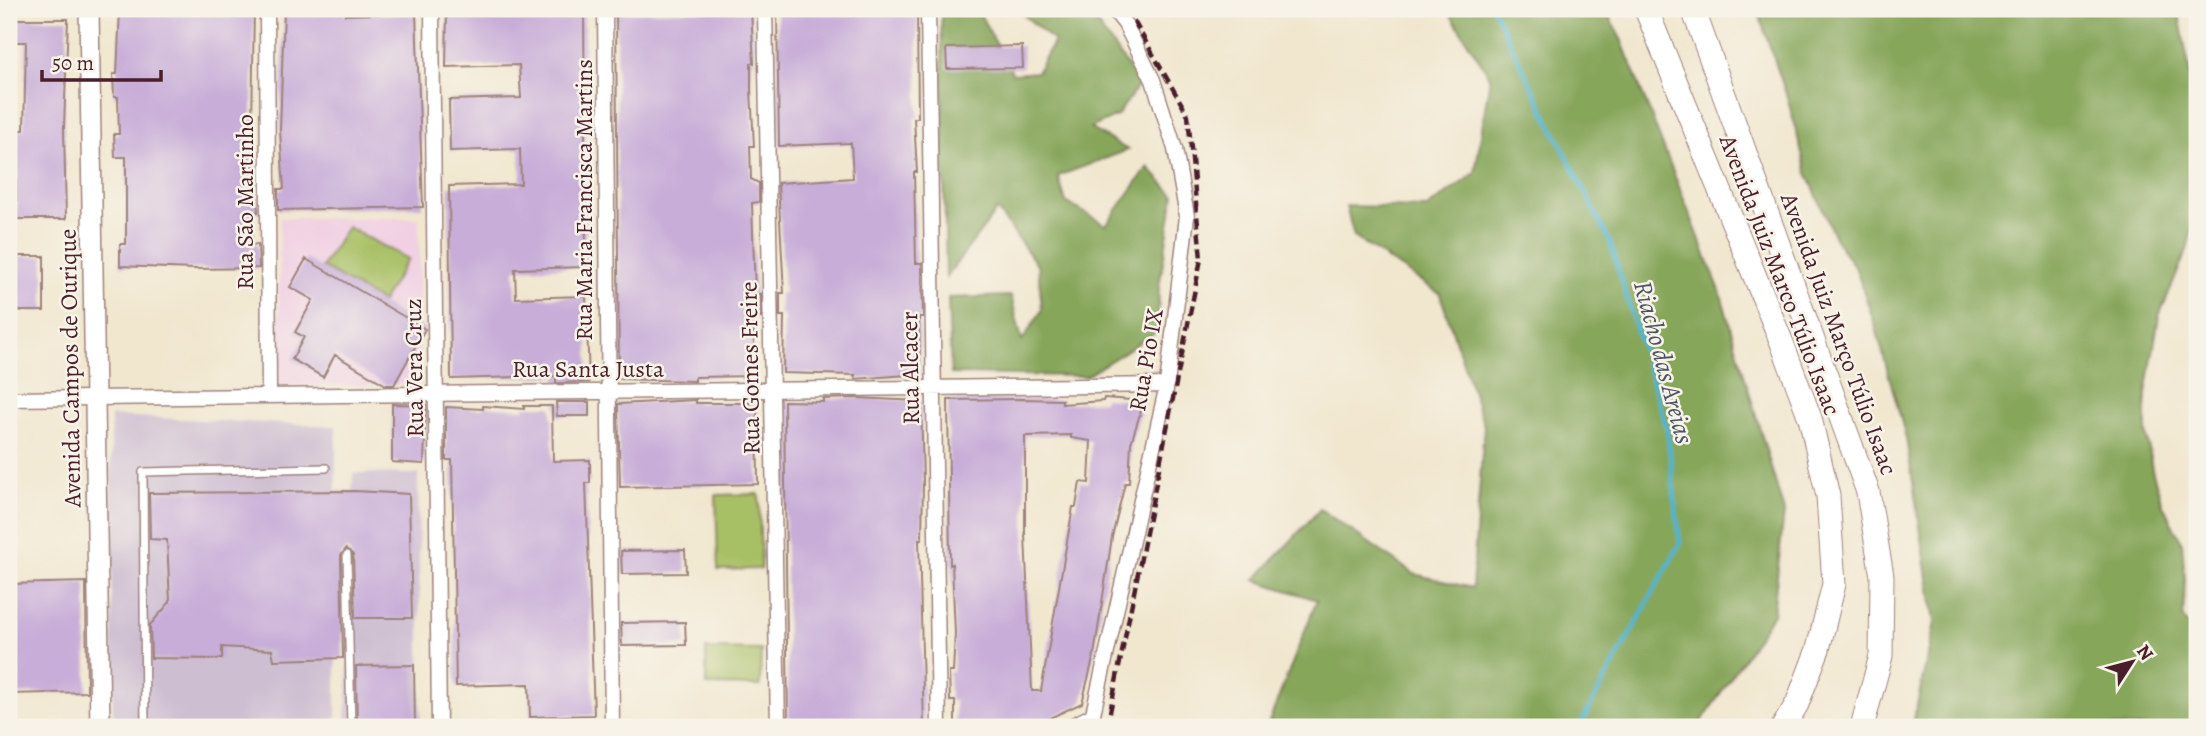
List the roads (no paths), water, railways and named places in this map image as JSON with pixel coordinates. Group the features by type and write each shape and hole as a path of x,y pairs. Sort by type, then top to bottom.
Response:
{"main road":[{"name":"Avenida Campos de Ourique","path":"89,9 100,727"},
{"name":"Avenida Juiz Marco Túlio Isaac","path":"1646,9 1782,343 1810,418 1828,496 1834,584 1818,649 1797,704 1783,727"},
{"name":"Avenida Juiz Março Túlio Isaac","path":"1693,9 1868,492 1882,576 1881,656 1862,727"}],"street":[{"name":"Rua São Martinho","path":"267,9 269,395"},
{"name":"Rua Vera Cruz","path":"432,9 439,727"},
{"name":"Rua Maria Francisca Martins","path":"605,9 612,727"},
{"name":"Rua Gomes Freire","path":"765,9 774,389 778,727"},
{"name":"Rua Alcacer","path":"928,9 939,727"},
{"name":"Rua Pio IX","path":"1091,722 1167,385 1187,216 1175,149 1153,80 1125,24 1114,9"},
{"name":"Rua Santa Justa","path":"9,399 1167,385"},
{"path":"1069,727 1091,722"}],"lane":[{"path":"145,727 143,472 326,468"},
{"path":"347,555 351,727"}],"waterway":[{"name":"Riacho das Areias","path":"1493,9 1610,242 1667,429 1680,544 1579,727"}],"railway":[{"path":"1107,727 1201,259 1188,115 1127,9"}]}
